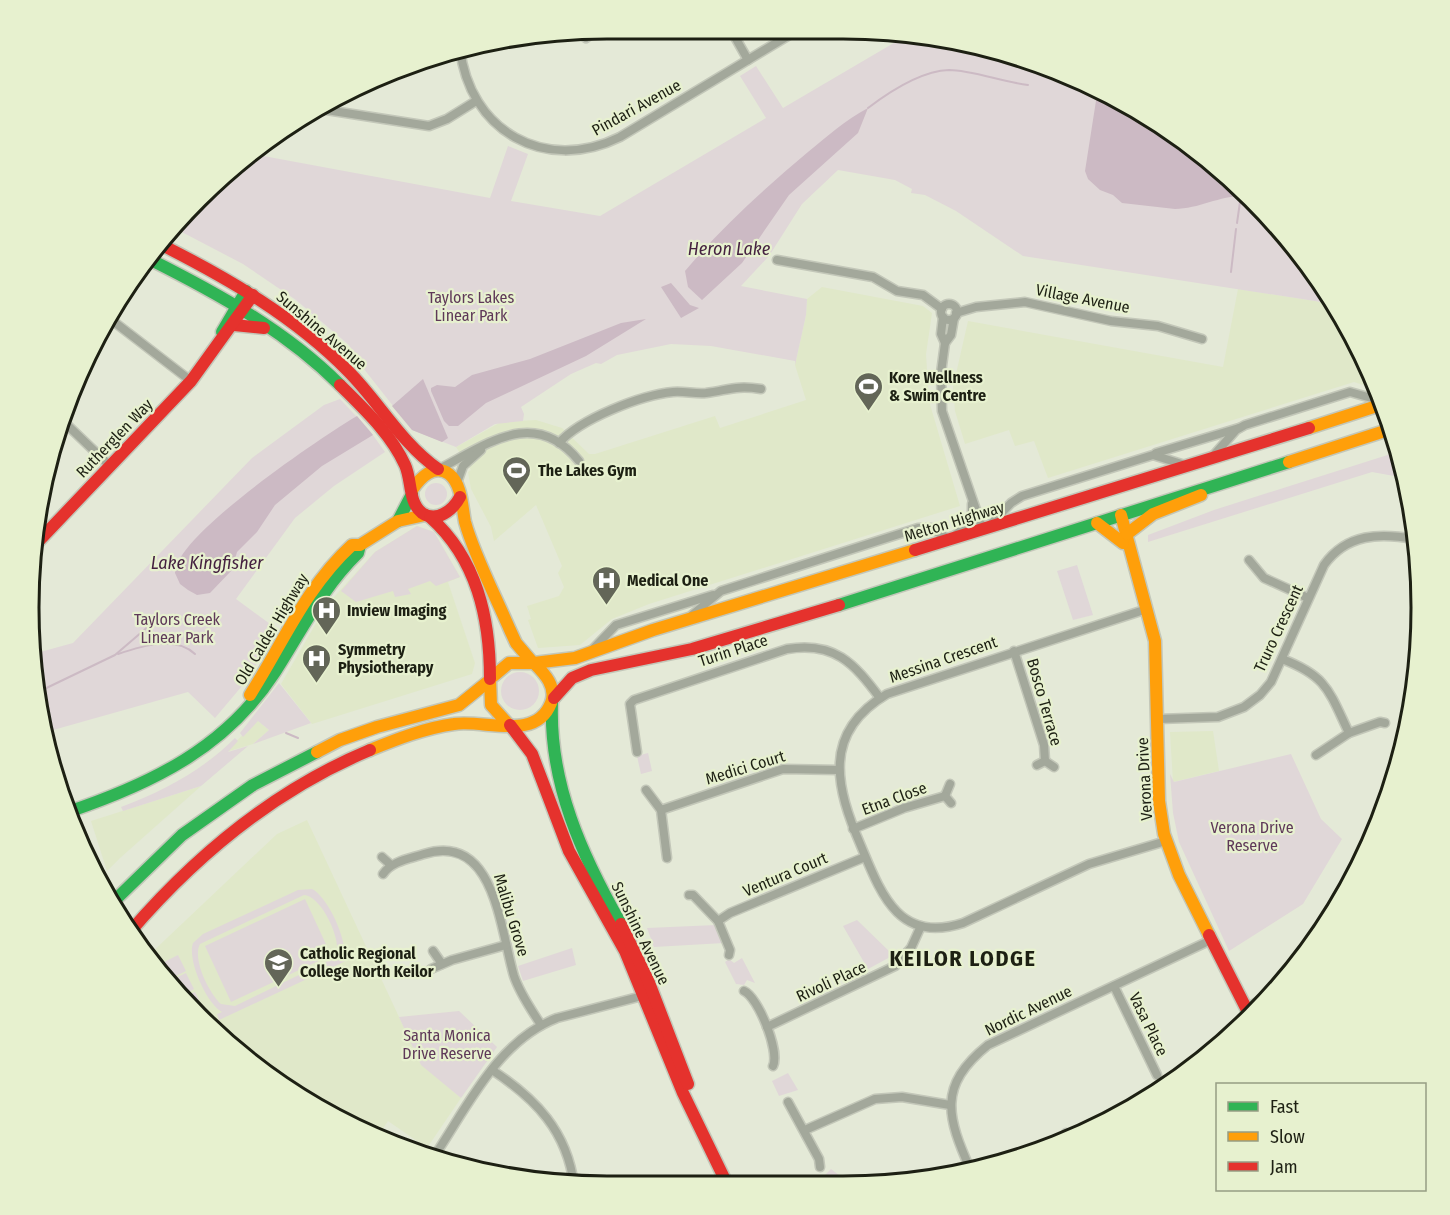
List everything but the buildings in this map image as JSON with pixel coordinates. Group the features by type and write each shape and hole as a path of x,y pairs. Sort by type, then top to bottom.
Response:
{"main road":[{"name":"Sunshine Avenue","path":"167,248 249,293 325,350 380,406 423,457 439,469"},
{"name":"Sunshine Avenue","path":"155,263 239,308 271,330 331,378 365,410 385,434 407,468 412,492"},
{"name":"Rutherglen Way","path":"214,349 249,293"},
{"name":"Rutherglen Way","path":"44,536 191,381 234,325 239,308"},
{"path":"234,325 248,325 271,330"},
{"name":"Melton Highway","path":"553,699 572,678 591,670 721,642 1097,523 1115,506 1188,466 1374,405"},
{"name":"Melton Highway","path":"534,663 561,662 687,620 986,529 1115,506 1214,485 1383,431"},
{"path":"136,925 169,888 210,849 256,814 314,778 380,747 434,728 472,722 532,724 553,699 550,680 516,643 510,630 466,525 457,483 448,473 439,469 424,474 398,521"},
{"path":"1097,523 1125,538 1153,514 1190,501 1214,485"},
{"path":"412,492 414,504 445,531 458,550 481,599 489,631 491,705 509,725"},
{"path":"428,516 451,510 460,497"},
{"name":"Verona Drive","path":"1115,506 1147,609 1156,654 1159,801 1166,841 1210,940 1245,1008"},
{"name":"Old Calder Highway","path":"76,809 159,779 217,739 253,692 346,550 352,545 360,545 398,521 428,516"},
{"path":"118,897 182,836 253,785 340,740 377,727 459,705 509,663 534,663"},
{"name":"Sunshine Avenue","path":"553,699 550,727 553,754 582,845 598,883 633,947 683,1093 723,1176"},
{"name":"Sunshine Avenue","path":"509,725 532,754 569,850 648,994"}],"street":[{"path":"736,39 748,60"},
{"name":"Pindari Avenue","path":"462,58 466,79 476,101 496,124 518,140 545,149 577,151 620,137 784,39"},
{"path":"331,111 429,126 442,122 476,101"},
{"path":"777,260 873,277 897,291 926,297 950,320 955,316"},
{"name":"Village Avenue","path":"955,316 976,307 1025,302 1111,321 1158,326 1202,339"},
{"path":"945,343 941,334 942,313 945,306 952,305 955,316 951,335 945,343 940,385 942,411 972,504 986,529 1011,503 1022,496 1350,392 1371,399"},
{"path":"115,323 191,381"},
{"path":"562,445 577,429 609,411 666,394 703,393 739,386 761,389"},
{"path":"69,426 110,466"},
{"path":"1210,459 1239,428"},
{"path":"439,469 495,439 515,433 531,433 562,445 579,460"},
{"path":"457,483 463,466 495,439"},
{"path":"1153,454 1188,466"},
{"path":"590,653 616,625 706,595 714,595 921,528 931,528 950,540 972,520 972,504"},
{"name":"Truro Crescent","path":"1158,719 1203,719 1239,710 1264,690 1282,659 1324,565 1344,545 1375,534 1407,538"},
{"path":"1249,560 1264,578 1308,598"},
{"path":"687,620 714,595"},
{"name":"Messina Crescent","path":"1147,609 906,686 880,698 862,713 849,732 841,755 839,770 841,796 865,857 888,905 904,919 921,926 942,928 963,924 1089,864 1166,841"},
{"name":"Turin Place","path":"637,752 630,704 634,700 787,649 810,646 840,656 854,666 880,698"},
{"name":"Bosco Terrace","path":"1014,651 1044,745 1041,763 1054,767"},
{"path":"1282,659 1307,668 1321,680 1349,732"},
{"path":"1316,755 1349,732 1385,723"},
{"name":"Medici Court","path":"662,810 783,769 839,770"},
{"name":"Etna Close","path":"853,829 904,808 948,800 950,784"},
{"path":"646,789 662,810 667,858"},
{"name":"Malibu Grove","path":"391,865 442,850 459,853 471,860 487,879 520,991 541,1025"},
{"path":"382,857 391,865 383,874"},
{"name":"Ventura Court","path":"718,921 730,913 865,857"},
{"path":"688,894 693,895 718,921 730,950 729,955"},
{"name":"Rivoli Place","path":"767,1027 895,966 911,948 921,926"},
{"name":"Nordic Avenue","path":"965,1162 953,1131 950,1105 958,1076 971,1059 988,1046 1210,940"},
{"path":"431,969 506,945"},
{"path":"433,951 442,964"},
{"name":"Vasa Place","path":"1114,986 1157,1076"},
{"path":"744,992 752,997 767,1027 775,1056 773,1066"},
{"path":"438,1150 509,1048 541,1025 648,994"},
{"path":"492,1070 530,1098 548,1116 566,1151 572,1175"},
{"path":"805,1130 875,1099 902,1097 950,1105"},
{"path":"788,1102 805,1130 819,1159 820,1167"}],"shaded area":[{"path":"822,287 923,306 932,313 926,354 929,401 960,506 649,604 612,619 580,645 538,648 528,620 531,619 527,606 559,596 564,587 558,573 562,566 536,505 494,541 491,527 471,489 468,472 471,470 456,447 501,422 536,420 562,428 589,454 595,454 715,416 720,428 806,400 795,365 806,315 807,299"},
{"path":"1238,289 1321,302 1335,323 1366,386 1354,382 1048,478 1034,441 1015,446 1009,430 965,444 955,411 953,387 968,321 1223,367"},
{"path":"417,526 434,532 460,577 448,582 475,663 472,674 312,724 281,684 326,606 375,552"},
{"path":"257,720 269,730 253,744 226,752"},
{"path":"1213,731 1219,771 1173,782 1170,732"},
{"path":"201,786 120,858 107,871 91,821"},
{"name":"Catholic Regional College North Keilor","path":"307,820 421,1064 461,1098 428,1147 388,1121 382,1129 323,1100 261,1059 206,1009 154,951 277,834"}],"green space":[{"name":"Taylors Lakes Linear Park","path":"896,42 953,50 1025,69 1060,82 1127,115 1189,156 1217,180 1270,233 1294,261 1321,302 1023,256 956,211 925,195 911,193 912,189 895,180 838,170 802,204 769,256 741,286 807,299 806,315 795,365 795,361 711,346 671,344 617,355 601,364 596,363 571,374 521,407 524,414 523,421 495,424 456,447 412,430 360,364 349,345 296,300 243,264 181,232 233,180 262,156 490,198 508,146 528,154 511,201 600,216 766,118 740,76 756,66 783,108"},
{"name":"Taylors Creek Linear Park","path":"340,399 370,431 385,452 334,486 295,518 236,599 277,629 247,680 215,718 188,692 53,730 41,652 73,643 252,458 324,405"},
{"path":"1390,454 1392,460 1396,476 1372,472 1148,542 1148,535 1214,510"},
{"path":"436,483 444,486 447,494 444,502 436,505 428,502 425,494 428,486"},
{"path":"417,526 434,532 460,577 436,586 430,581 408,589 411,594 395,597 393,591 356,602 341,591 375,552"},
{"path":"1077,565 1093,615 1073,620 1057,571"},
{"path":"520,672 533,678 539,691 533,704 520,710 507,704 501,691 507,678"},
{"path":"279,683 311,723 253,744 269,730 258,721 243,737 240,733"},
{"path":"235,738 238,741 228,752 248,746 201,786 123,811 121,807 168,787 196,770"},
{"path":"648,753 652,771 641,774 637,756"},
{"name":"Verona Drive Reserve","path":"1291,754 1321,819 1342,839 1303,904 1229,951 1179,842 1173,813 1170,774 1174,782"},
{"path":"312,889 324,900 339,929 344,955 349,953 352,958 219,1020 217,1014 222,1012 210,1000 195,969 193,943 203,934 298,890","holes":["304,895 311,897 324,911 334,931 336,957 235,1006 221,1004 203,976 198,958 200,944"]},
{"path":"305,899 331,955 231,1002 205,946"},
{"path":"857,920 893,955 868,969 843,926"},
{"path":"716,925 724,943 654,947 647,928"},
{"path":"572,948 576,965 523,981 518,966"},
{"path":"178,955 186,971 175,976 163,962"},
{"path":"742,958 755,983 747,980 744,985 736,984 725,962 729,959 734,963"},
{"path":"186,973 194,989 189,992 176,978"},
{"path":"195,992 201,1004 191,994"},
{"name":"Santa Monica Drive Reserve","path":"459,1011 497,1047 461,1098 421,1065 399,1017"},
{"path":"788,1073 798,1090 779,1096 772,1081"},
{"path":"831,1169 840,1176 824,1176"}],"water":[{"path":"1096,99 1127,115 1189,156 1234,197 1175,209 1122,203 1113,195 1100,190 1088,179 1085,171"},
{"name":"Heron Lake","path":"868,108 858,133 789,195 742,263 702,300 688,287 685,271 729,224 808,152 844,123"},
{"path":"671,283 690,305 699,308 681,318 661,287"},
{"path":"646,319 586,356 486,403 458,426 449,426 444,421 431,391 431,388 437,385 455,387 472,375 530,359 621,323"},
{"path":"423,379 448,438 442,442 412,430 392,406"},
{"name":"Lake Kingfisher","path":"357,416 373,435 322,466 275,505 257,532 237,552 232,570 210,593 197,595 180,584 175,573 181,556 223,512 284,465"}],"waterway":[{"path":"868,108 906,83 938,71 967,72 1028,85"},
{"path":"1237,223 1240,202"},
{"path":"1231,272 1236,229"},
{"path":"45,689 115,655 150,625"},
{"path":"118,654 158,644 178,645 195,654"},
{"path":"286,733 298,738"}],"traffic: fast":[{"path":"155,262 250,314 297,347 340,385"},
{"path":"222,332 246,291"},
{"path":"839,605 1289,462"},
{"path":"398,521 412,494"},
{"path":"76,809 157,775 184,760 234,722 275,672 323,595 358,553 360,545"},
{"path":"552,703 556,762 562,790 581,845 621,924"},
{"path":"118,897 182,835 253,785 317,752"}],"traffic: slow":[{"path":"1309,428 1374,407"},
{"path":"1289,462 1383,432"},
{"path":"412,490 423,477 433,471 443,471 453,478 459,490 469,535 480,562 516,643 533,663"},
{"path":"1127,534 1153,514 1201,495"},
{"path":"250,695 308,597 336,561 352,545 360,545 398,521 425,515"},
{"path":"1121,515 1155,641 1159,801 1164,834 1179,875 1209,935"},
{"path":"1097,523 1123,543"},
{"path":"534,663 575,658 653,630 915,550"},
{"path":"370,750 411,734 454,724 508,726 534,722 544,715 552,697 549,681 534,663 509,663 490,679 491,705 509,725"},
{"path":"317,752 340,740 377,727 459,705 490,680"}],"traffic: jam":[{"path":"167,248 260,300 306,333 348,371 401,435 438,469"},
{"path":"44,536 191,381 253,295"},
{"path":"234,325 264,328"},
{"path":"340,385 376,422 392,443 405,465 414,503 422,513 433,517 444,514 460,497"},
{"path":"915,550 1309,428"},
{"path":"430,517 459,551 478,591 487,634 490,679"},
{"path":"554,698 572,678 591,670 692,649 839,605"},
{"path":"510,725 532,754 569,851 625,951 683,1093 723,1176"},
{"path":"136,925 181,877 239,827 301,784 370,750"},
{"path":"621,924 648,980 688,1084"},
{"path":"1209,935 1246,1007"}],"place":[{"name":"Kore Wellness & Swim Centre","path":"868,412"},
{"name":"The Lakes Gym","path":"517,496"},
{"name":"Medical One","path":"606,606"},
{"name":"Inview Imaging","path":"326,636"},
{"name":"Symmetry Physiotherapy","path":"317,684"},
{"name":"Catholic Regional College North Keilor","path":"279,988"}],"district":[{"name":"KEILOR LODGE","path":"963,958"}]}
